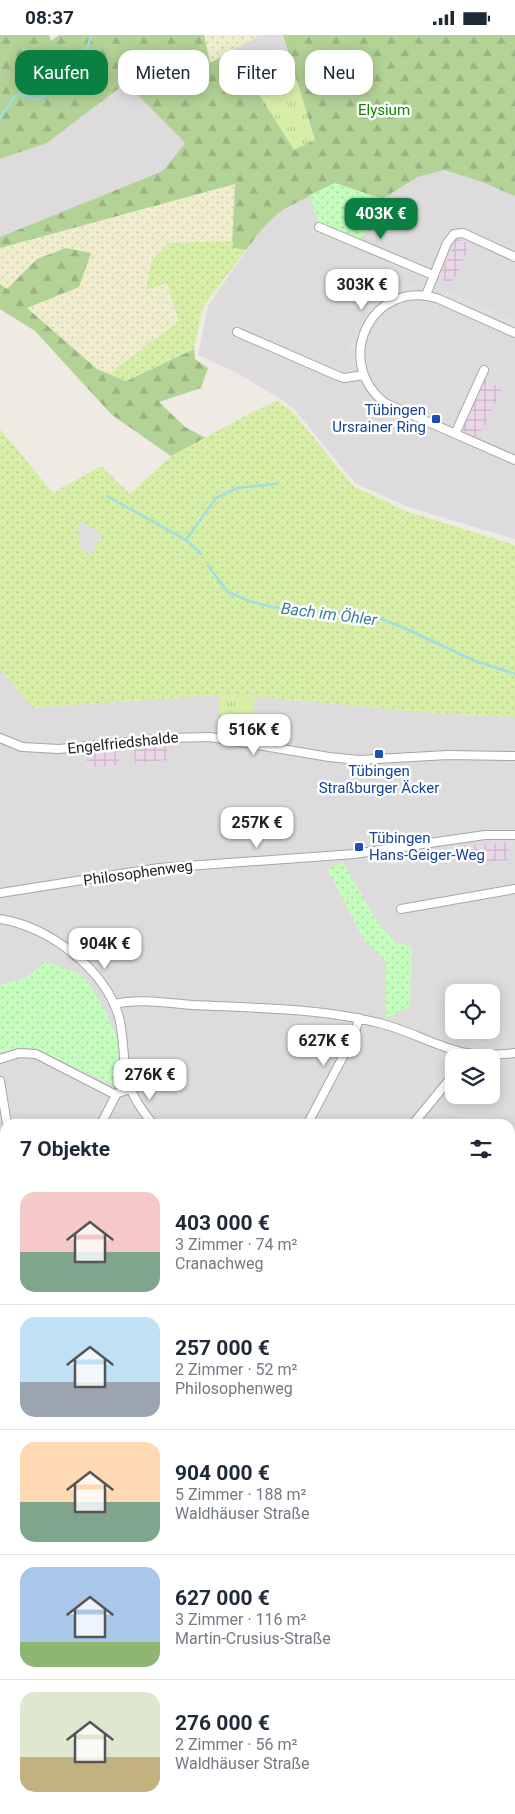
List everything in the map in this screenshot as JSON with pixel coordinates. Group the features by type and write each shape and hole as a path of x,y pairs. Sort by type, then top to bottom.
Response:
{"street":[{"path":"319,227 433,275"},
{"path":"426,295 446,243 454,234 459,232 515,257"},
{"path":"515,333 439,299 426,295 412,295 382,308 370,319 360,349 364,375 371,388 386,403 515,460"},
{"path":"237,332 338,377 344,379 364,375"},
{"path":"455,434 484,371"},
{"name":"Engelfriedshalde","path":"0,739 22,747 59,749 196,737 225,739 329,757 359,760 448,755 515,756"},
{"name":"Philosophenweg","path":"0,893 163,868 354,854 465,838 515,835"},
{"path":"402,909 515,889"},
{"path":"0,919 32,927 56,941 77,957 105,988 114,1004 120,1022 124,1065 130,1089 149,1119"},
{"path":"114,1004 138,1002 321,1012 359,1018 396,1027 450,1049"},
{"path":"310,1119 354,1036 359,1018"},
{"path":"0,1059 19,1053 36,1054 116,1095"},
{"path":"500,1054 515,1053"},
{"path":"0,1081 6,1119"},
{"path":"417,1119 445,1085"},
{"path":"104,1119 116,1095 130,1089"}],"shaded area":[{"path":"204,35 257,35 257,37 234,50 219,50 219,58 210,63 209,50 207,50"},
{"path":"257,35 283,35 287,50 234,50 257,37"},
{"path":"118,89 118,95 138,95 185,143 163,171 0,237 0,159 47,143"},
{"path":"443,170 482,182 515,196 515,539 408,507 355,483 294,409 239,374 198,355 208,306 264,225 276,214 335,183 382,199 418,177"},
{"path":"236,184 233,241 169,243 146,290 167,283 179,321 109,374 97,369 26,307 79,287 91,253 37,259 7,290 0,284 0,248"},
{"path":"456,238 470,244 452,284 439,278"},
{"path":"414,283 415,295 372,317 363,310 369,303 392,289"},
{"path":"443,288 515,320 515,333 439,299"},
{"path":"356,324 366,327 361,366 351,366 350,345"},
{"path":"483,379 502,389 482,431 480,430 476,437 460,429"},
{"path":"401,411 429,423 425,434 397,422"},
{"path":"81,521 102,534 91,556 79,546 80,535 77,528"},
{"path":"0,668 32,708 231,694 421,712 515,717 515,1119 0,1119 0,1052 20,1047 35,1048 110,1084 129,1089 47,962 21,980 0,985","holes":["343,863 378,923 396,943 412,946 386,1018 386,961 364,940"]},
{"path":"166,738 167,760 135,763 134,742"},
{"path":"119,751 120,765 87,767 86,754"},
{"path":"508,842 509,860 465,863 464,846"},
{"path":"411,853 412,863 386,867 384,856"}],"green space":[{"name":"Elysium","path":"0,35 49,35 51,41 59,35 204,35 207,50 118,50 118,89 47,143 0,159"},
{"name":"Elysium","path":"283,35 515,35 515,196 482,182 444,170 418,177 382,199 335,183 278,213 263,228 246,250 232,248 235,184 0,248 0,237 163,171 185,143 138,95 209,95 209,58 210,63 219,58 219,95 260,95 294,150 315,140 295,74 295,50 288,50"},
{"path":"295,75 315,141 294,150 260,95 295,95"},
{"path":"335,183 382,199 360,243 319,227 310,195"},
{"path":"233,241 233,248 246,250 203,307 194,349 126,381 109,374 179,321 167,283 146,290 152,260 169,243"},
{"path":"66,248 91,253 79,287 27,308 97,369 126,381 194,349 195,359 208,368 201,388 159,402 185,427 206,438 171,456 112,415 35,331 0,309 0,284 7,289 37,259"},
{"path":"277,401 292,411 353,486 406,511 515,545 515,717 421,712 231,694 32,708 0,668 0,429 53,493 101,466 130,494 171,456"},
{"path":"231,694 255,697 250,737 219,733 219,695"},
{"path":"343,862 378,923 396,943 412,946 410,1007 386,1018 386,961 364,940 327,869"},
{"path":"47,962 83,975 105,1010 124,1055 130,1089 110,1084 35,1048 20,1047 0,1052 0,985 21,980"}],"waterway":[{"path":"0,118 15,96 19,94 37,100 56,90 67,81 83,62 91,35"},
{"path":"186,540 216,498 237,488 277,484"},
{"name":"Bach im Öhler","path":"107,496 186,540 201,554"},
{"name":"Bach im Öhler","path":"208,566 228,592 249,601 272,607 374,616 475,661 515,674"}],"place":[{"name":"Tübingen Ursrainer Ring","path":"436,419"},
{"name":"Tübingen Straßburger Äcker","path":"379,754"},
{"name":"Tübingen Hans-Geiger-Weg","path":"359,847"}]}
